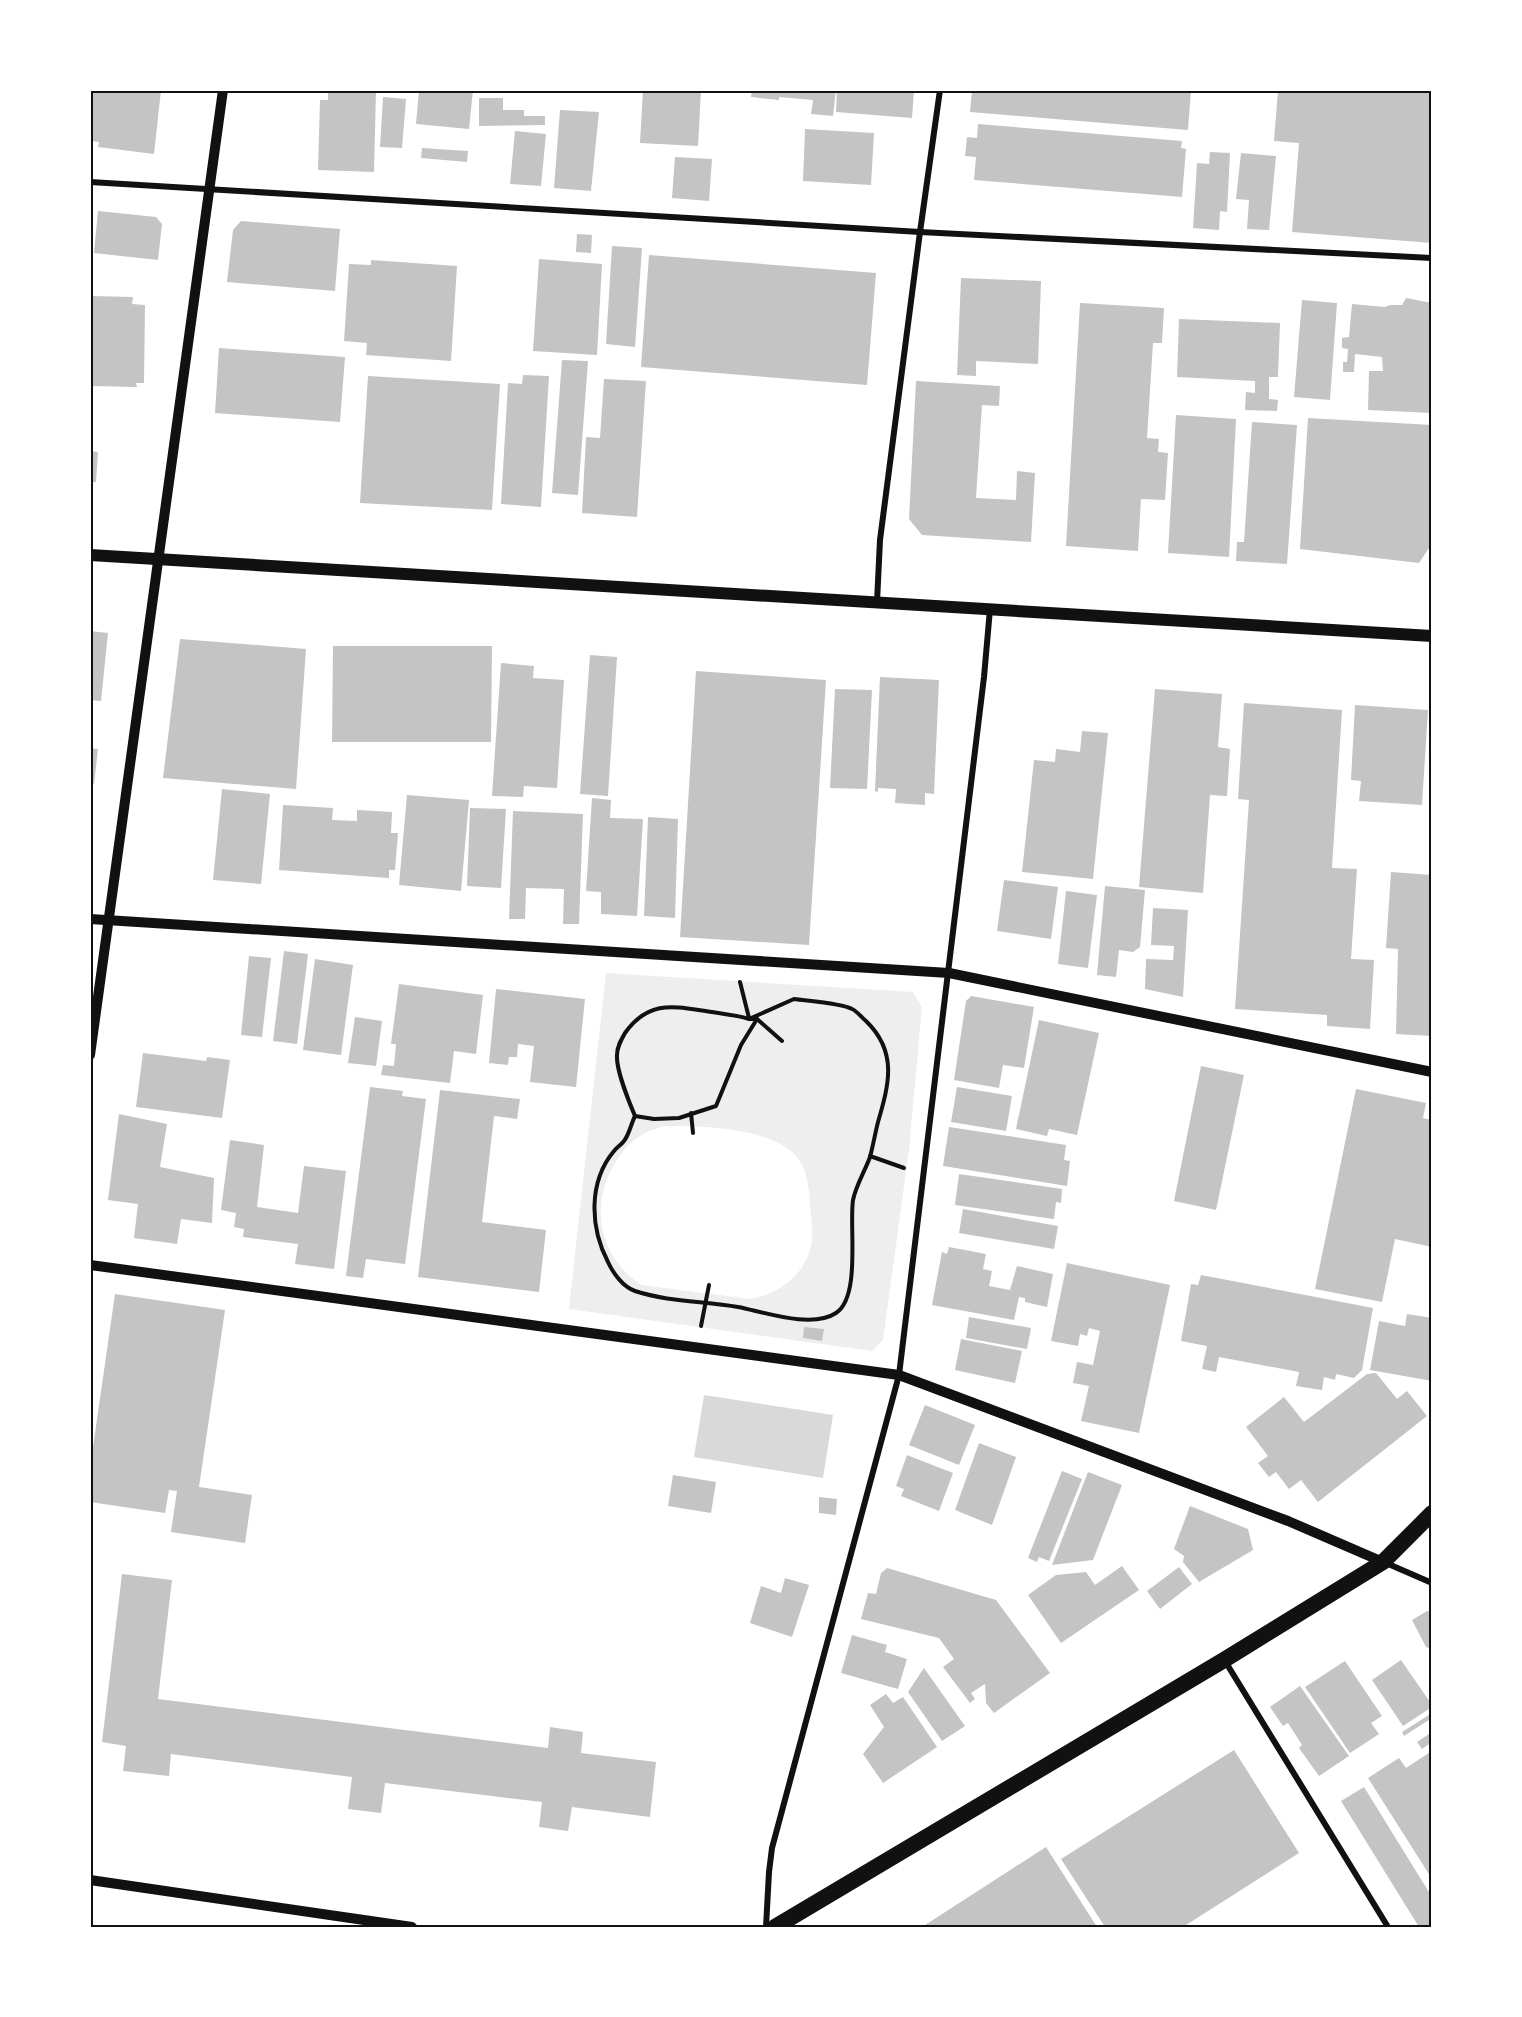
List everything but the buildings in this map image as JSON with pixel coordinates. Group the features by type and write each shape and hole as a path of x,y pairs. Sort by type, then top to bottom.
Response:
{"highway":[{"path":"775,1927 1224,1660 1383,1562 1432,1512"}],"main road":[{"path":"90,555 1432,636"}],"street":[{"path":"90,1055 223,90"},
{"path":"877,602 880,540 940,90"},
{"path":"90,182 920,232 1432,258"},
{"path":"766,1927 772,1848 899,1375 986,667 990,609"},
{"path":"90,920 949,973 1432,1072"},
{"path":"90,1265 899,1375 1288,1521 1432,1583"},
{"path":"1224,1660 1388,1927"},
{"path":"90,1880 412,1927"}],"path":[{"path":"740,982 749,1019"},
{"path":"749,1019 794,999 852,1009 873,1028 882,1040 889,1063 887,1091 870,1156 854,1197 852,1270 846,1301 836,1313 814,1321 736,1306 668,1298 632,1290 614,1274 603,1253 598,1239 594,1213 595,1190 608,1160 613,1151 624,1141 635,1116 626,1095 616,1055 620,1041 640,1016 661,1008 683,1006 749,1019 758,1019 782,1041"},
{"path":"635,1116 654,1119 679,1118 716,1106 741,1045 758,1019"},
{"path":"691,1113 693,1133"},
{"path":"870,1156 907,1169"},
{"path":"700,1331 709,1285"}],"shaded area":[{"path":"606,973 913,992 922,1007 909,1150 883,1340 872,1351 569,1309","holes":["665,1126 716,1128 752,1134 784,1146 800,1161 808,1185 812,1240 803,1265 797,1274 780,1288 750,1299 641,1285 616,1260 607,1245 602,1230 601,1213 602,1197 615,1163 630,1144 649,1131"]},
{"path":"704,1395 833,1415 823,1478 694,1457"}]}
